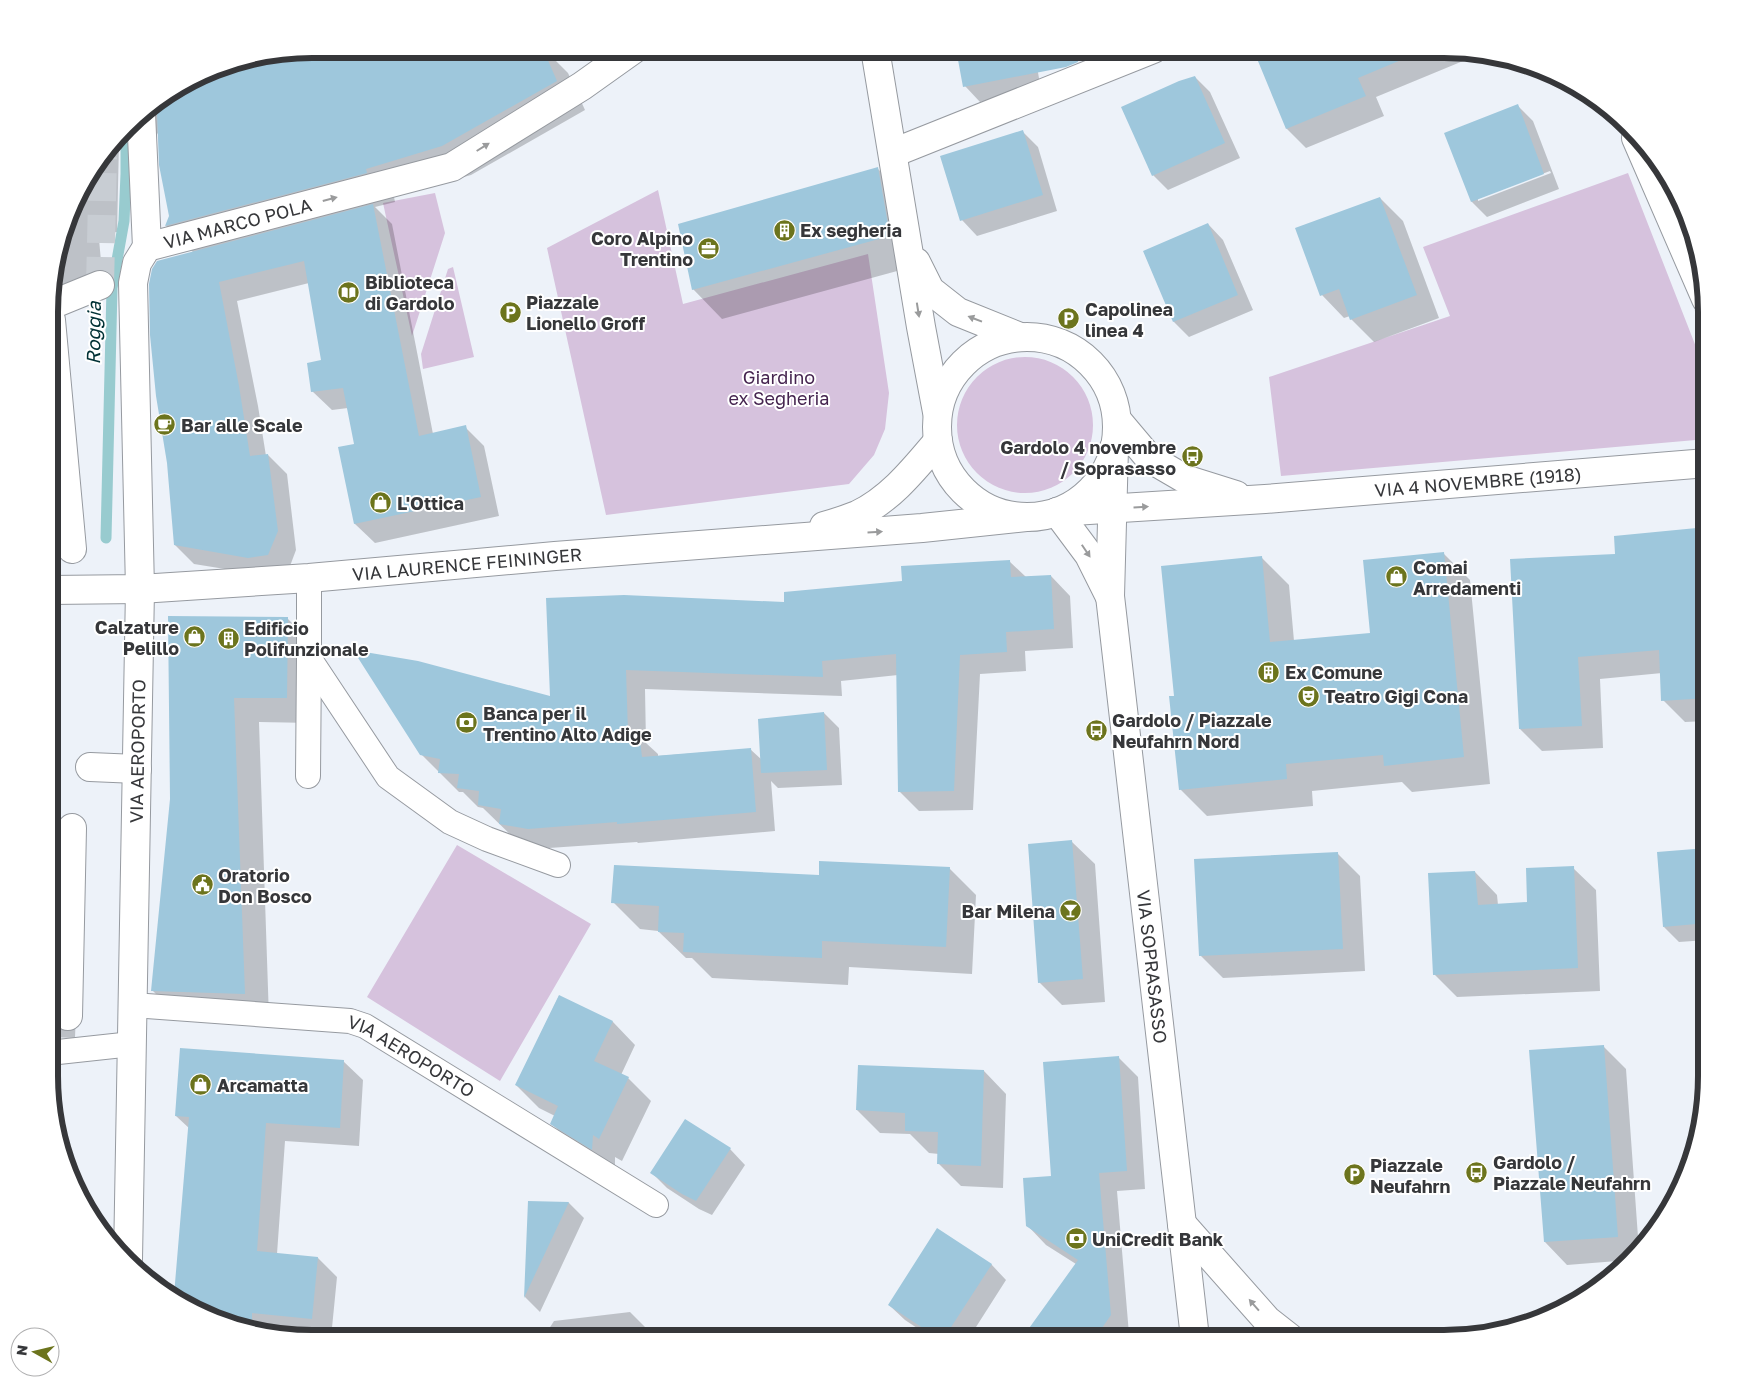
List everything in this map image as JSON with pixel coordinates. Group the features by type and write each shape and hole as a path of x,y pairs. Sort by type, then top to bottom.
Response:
{"street":[{"name":"VIA MARCO POLA","path":"140,589 133,283 137,263 147,247 452,167 589,81 621,58"},
{"path":"877,58 942,457 954,480 976,501 1005,514 1026,517"},
{"path":"893,153 1130,58"},
{"path":"141,124 147,247"},
{"path":"1643,153 1695,274"},
{"path":"907,245 930,290 958,312 1020,336"},
{"path":"58,302 100,285"},
{"path":"938,428 942,396 948,381 977,351 1005,339 1020,336 1043,337 1072,348 1086,358 1097,370 1111,394 1117,420 1117,434 1108,467 1095,486 1077,502 1058,512"},
{"path":"58,396 72,549"},
{"name":"VIA 4 NOVEMBRE (1918)","path":"1117,420 1148,458 1185,479 1250,500"},
{"name":"VIA LAURENCE FEININGER","path":"792,538 858,514 877,502 902,483 938,428"},
{"name":"VIA SOPRASASSO","path":"1114,448 1114,509 1110,596 1194,1330"},
{"name":"VIA 4 NOVEMBRE (1918)","path":"1058,512 1250,500 1698,464"},
{"name":"VIA LAURENCE FEININGER","path":"58,590 140,589 309,578 555,556 922,528 1042,516 1058,512"},
{"name":"VIA SOPRASASSO","path":"1058,512 1089,554 1110,596"},
{"name":"VIA AEROPORTO","path":"128,1251 140,589"},
{"path":"90,767 137,768"},
{"path":"68,1016 72,828"},
{"path":"1182,1224 1267,1320 1280,1330"}],"lane":[{"path":"308,776 309,578"},
{"path":"309,658 388,776 450,822 487,839 558,865"},
{"name":"VIA AEROPORTO","path":"133,1004 350,1021 365,1026 656,1205"},
{"path":"58,1052 132,1044"}],"green space":[{"path":"1628,173 1698,352 1698,440 1281,476 1269,377 1450,316 1423,247"},
{"name":"Giardino ex Segheria","path":"658,190 683,304 868,254 889,393 885,429 874,455 849,484 606,515 547,248"},
{"path":"435,193 445,233 412,336 383,203"},
{"path":"453,267 474,357 423,369 421,354 448,269"},
{"path":"1025,357 1051,362 1063,368 1073,377 1082,387 1088,399 1093,425 1088,451 1082,463 1073,473 1063,482 1051,488 1025,493 999,488 987,482 977,473 968,463 962,451 957,425 962,399 968,387 977,377 987,368 999,362"},
{"path":"457,845 591,924 500,1081 367,997"}],"building":[{"path":"295,58 547,58 557,81 442,146 366,169 367,173 165,226 169,216 159,165 156,111 171,100 199,84 230,71 262,62"},
{"path":"958,58 1078,58 1078,62 1066,67 963,87"},
{"path":"1257,58 1406,58 1358,78 1366,96 1286,129"},
{"path":"1195,76 1225,143 1152,176 1121,107 1179,81"},
{"path":"1518,104 1544,174 1471,202 1444,133"},
{"path":"1023,130 1043,195 960,221 940,156"},
{"name":"Ex segheria","path":"878,167 890,236 692,290 678,224"},
{"path":"1380,197 1417,295 1350,320 1339,289 1320,296 1295,228"},
{"path":"373,204 419,436 466,425 481,497 354,524 338,447 354,444 343,388 311,392 307,363 321,360 304,261 219,282 250,456 268,454 278,531 268,555 248,558 174,545 167,463 156,396 150,335 149,284 152,269 157,261"},
{"path":"1208,223 1238,295 1173,322 1143,251"},
{"path":"1698,528 1698,699 1661,701 1659,650 1578,657 1582,726 1519,729 1510,559 1615,554 1614,536"},
{"path":"1444,552 1464,757 1384,766 1383,755 1286,764 1287,779 1179,790 1169,696 1174,696 1161,566 1262,556 1270,642 1370,633 1363,560"},
{"path":"1010,560 1011,577 1051,575 1054,629 1006,632 1007,652 960,655 954,791 898,792 896,654 822,661 823,677 626,670 628,734 639,733 642,757 751,748 756,812 617,824 617,822 528,829 499,824 501,809 478,805 479,791 457,788 459,774 438,773 440,759 420,755 353,650 418,661 550,696 546,598 624,595 784,602 784,592 902,581 901,566"},
{"name":"Oratorio Don Bosco","path":"168,616 288,617 287,698 234,698 245,994 151,991 170,799"},
{"path":"824,712 827,770 761,773 758,719"},
{"path":"1072,840 1083,979 1038,983 1028,844"},
{"path":"1698,849 1698,924 1663,927 1657,852"},
{"path":"1338,852 1343,949 1199,956 1194,859"},
{"path":"819,861 950,867 946,947 822,941 822,958 683,952 684,933 658,932 659,906 611,903 614,865 819,875"},
{"path":"1574,866 1578,968 1433,975 1428,873 1475,871 1478,905 1527,902 1526,868"},
{"path":"559,995 613,1021 594,1061 629,1077 599,1139 593,1135 592,1150 550,1124 558,1106 515,1085"},
{"path":"1604,1045 1618,1237 1544,1242 1529,1050"},
{"path":"180,1048 344,1060 340,1128 266,1123 257,1251 318,1257 312,1319 252,1313 252,1322 215,1310 175,1289 189,1117 175,1116"},
{"path":"1119,1056 1127,1171 1099,1173 1111,1315 1101,1330 1028,1330 1078,1260 1026,1226 1023,1178 1051,1176 1043,1062"},
{"path":"858,1065 984,1070 981,1166 937,1164 938,1132 905,1131 905,1113 856,1110"},
{"path":"685,1119 731,1148 696,1201 650,1173"},
{"path":"528,1201 569,1202 524,1298"},
{"path":"937,1228 992,1264 949,1330 926,1330 888,1305"}],"waterway":[{"name":"Roggia","path":"106,538 112,288 124,221 126,139"}],"tunnel":[{"path":"100,285 103,167"}],"place":[{"name":"Ex segheria","path":"784,230"},
{"name":"Coro Alpino Trentino","path":"709,248"},
{"name":"Biblioteca di Gardolo","path":"349,292"},
{"name":"Piazzale Lionello Groff","path":"510,312"},
{"name":"Capolinea linea 4","path":"1069,319"},
{"name":"Bar alle Scale","path":"165,425"},
{"name":"Gardolo 4 novembre / Soprasasso","path":"1192,457"},
{"name":"L'Ottica","path":"381,503"},
{"name":"Comai Arredamenti","path":"1397,577"},
{"name":"Calzature Pelillo","path":"195,637"},
{"name":"Edificio Polifunzionale","path":"228,638"},
{"name":"Ex Comune","path":"1269,672"},
{"name":"Teatro Gigi Cona","path":"1308,696"},
{"name":"Banca per il Trentino Alto Adige","path":"467,723"},
{"name":"Gardolo / Piazzale Neufahrn Nord","path":"1096,730"},
{"name":"Oratorio Don Bosco","path":"202,885"},
{"name":"Bar Milena","path":"1071,911"},
{"name":"Arcamatta","path":"201,1085"},
{"name":"Gardolo / Piazzale Neufahrn","path":"1477,1172"},
{"name":"Piazzale Neufahrn","path":"1354,1175"},
{"name":"UniCredit Bank","path":"1076,1239"}]}
